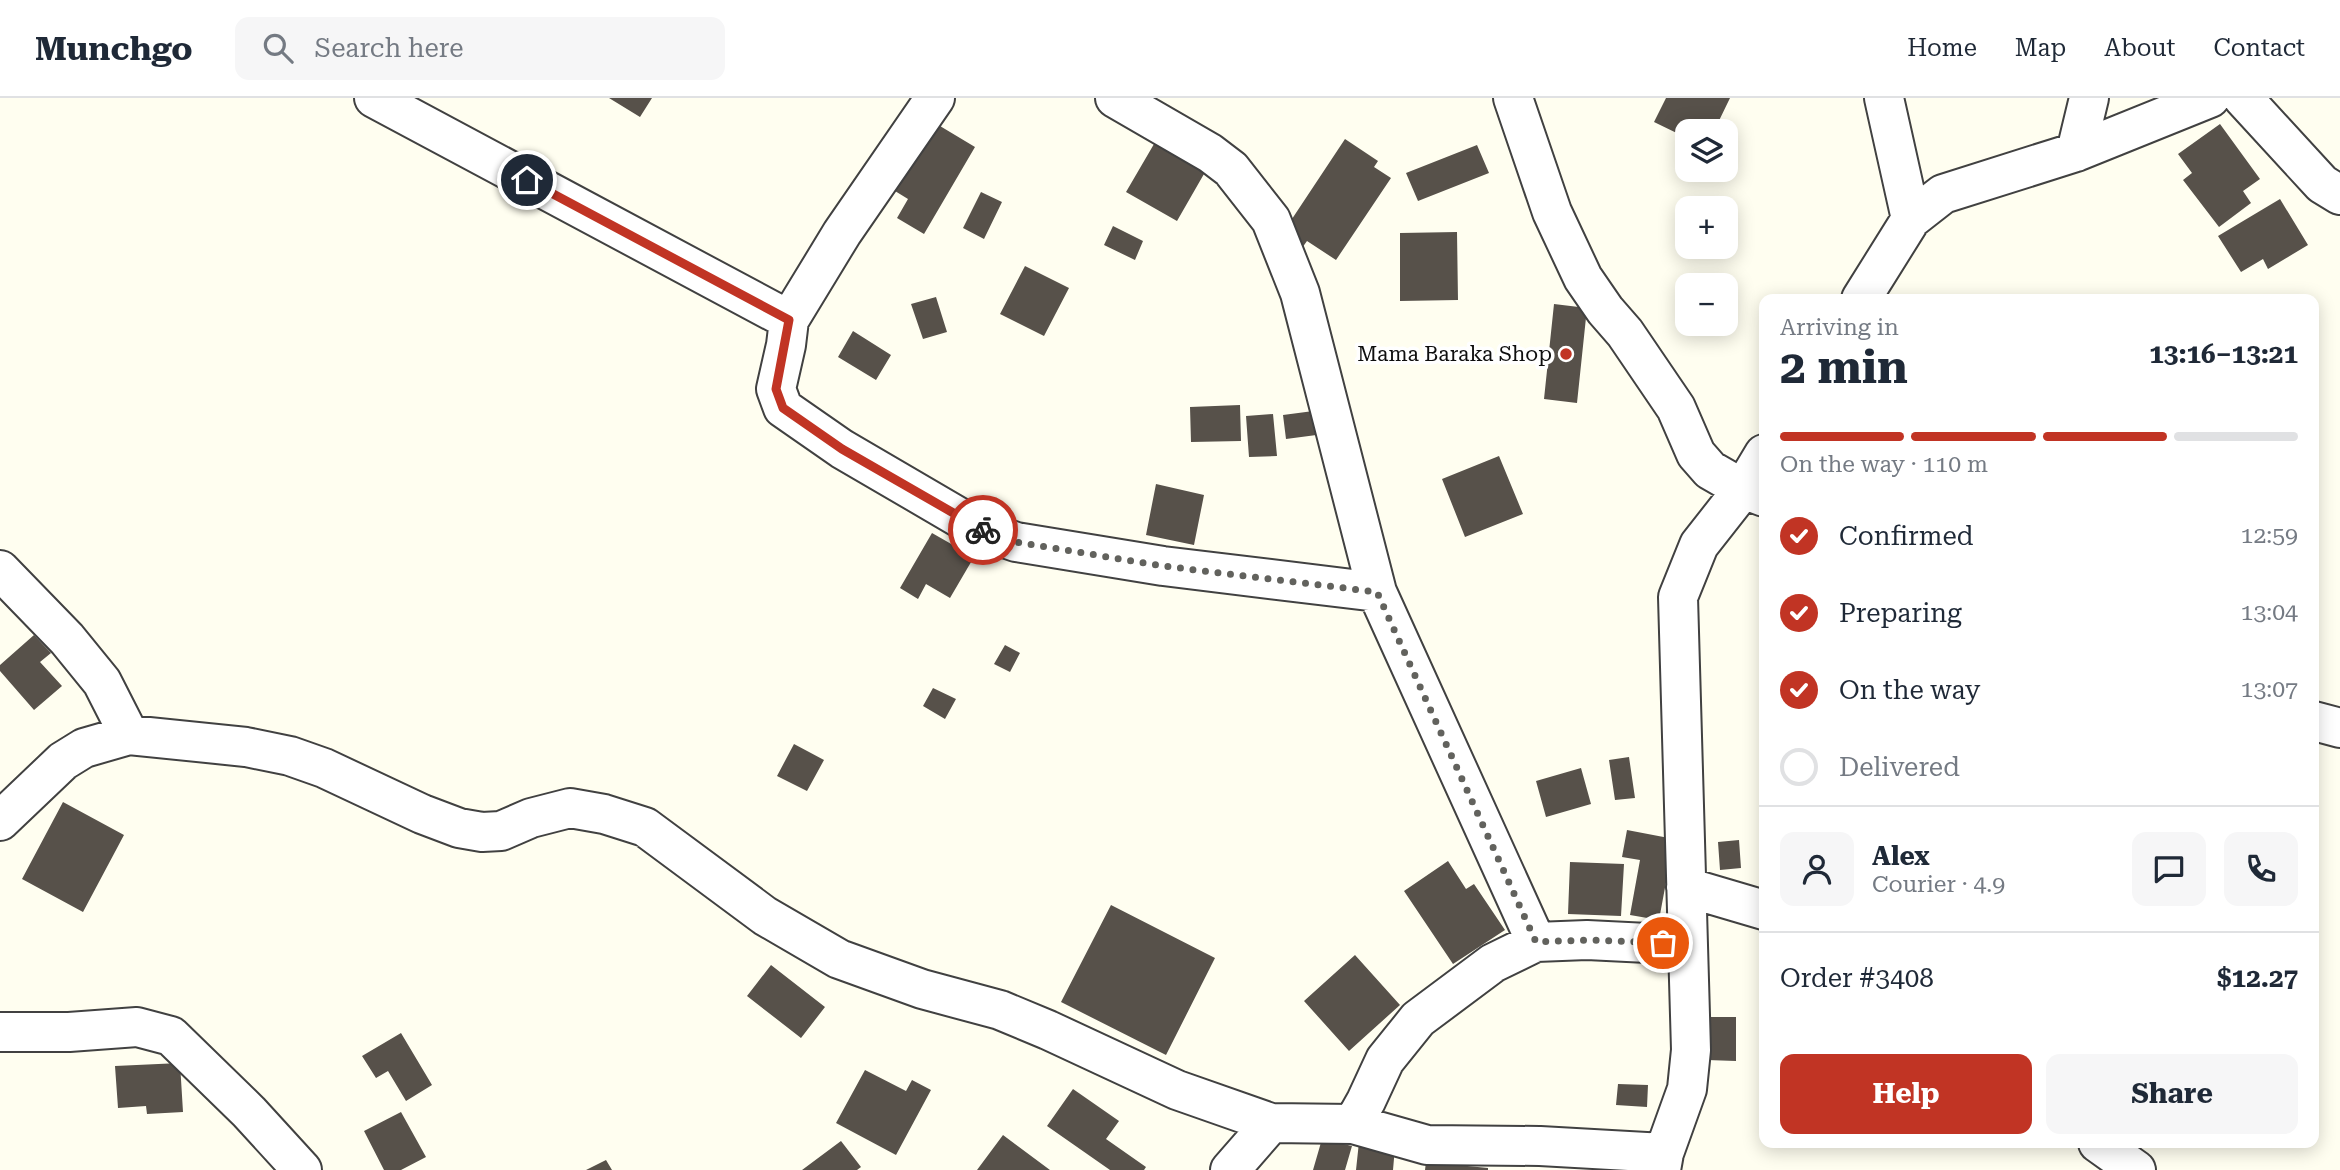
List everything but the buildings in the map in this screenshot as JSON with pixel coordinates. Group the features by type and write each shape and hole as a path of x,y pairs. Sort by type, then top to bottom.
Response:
{"street":[{"path":"374,98 789,320"},
{"path":"935,98 842,233 789,320 776,389 783,408 842,449 979,529 1016,542 1163,566 1377,592"},
{"path":"1115,98 1210,153 1231,169 1271,220 1300,293 1377,592 1536,942"},
{"path":"1513,98 1552,212 1583,278 1625,333 1676,408 1696,454 1710,470 1753,493"},
{"path":"1884,98 1911,219"},
{"path":"2076,152 2089,98"},
{"path":"1864,294 1911,219 1943,194 2076,152 2210,98"},
{"path":"2243,98 2322,184 2340,195"},
{"path":"0,821 63,761 84,748 129,735 246,747 290,756 324,768 422,814 459,828 482,832 501,831 531,818 570,808 604,814 645,827 765,916 839,959 922,989 1000,1010 1177,1090 1272,1123 1353,1124 1427,1145 1539,1146 1663,1161 1687,1089 1691,1050 1678,597 1699,545 1753,493 1759,472"},
{"path":"0,570 67,639 102,682 129,735"},
{"path":"2319,722 2340,728"},
{"path":"1686,887 1759,907"},
{"path":"1353,1124 1385,1060 1419,1019 1493,963 1536,942 1587,940 1688,945"},
{"path":"0,1032 69,1032 136,1027 171,1036 249,1112 302,1170"},
{"path":"1230,1170 1272,1123"},
{"path":"2105,1148 2136,1170"}],"way so far":[{"path":"983,530 1016,542 1163,566 1377,592 1536,942 1587,940 1663,943"}],"place":[{"name":"Mama Baraka Shop","path":"1566,354"}],"route":[{"path":"527,180 789,320 776,389 783,408 842,449 983,530"}]}
